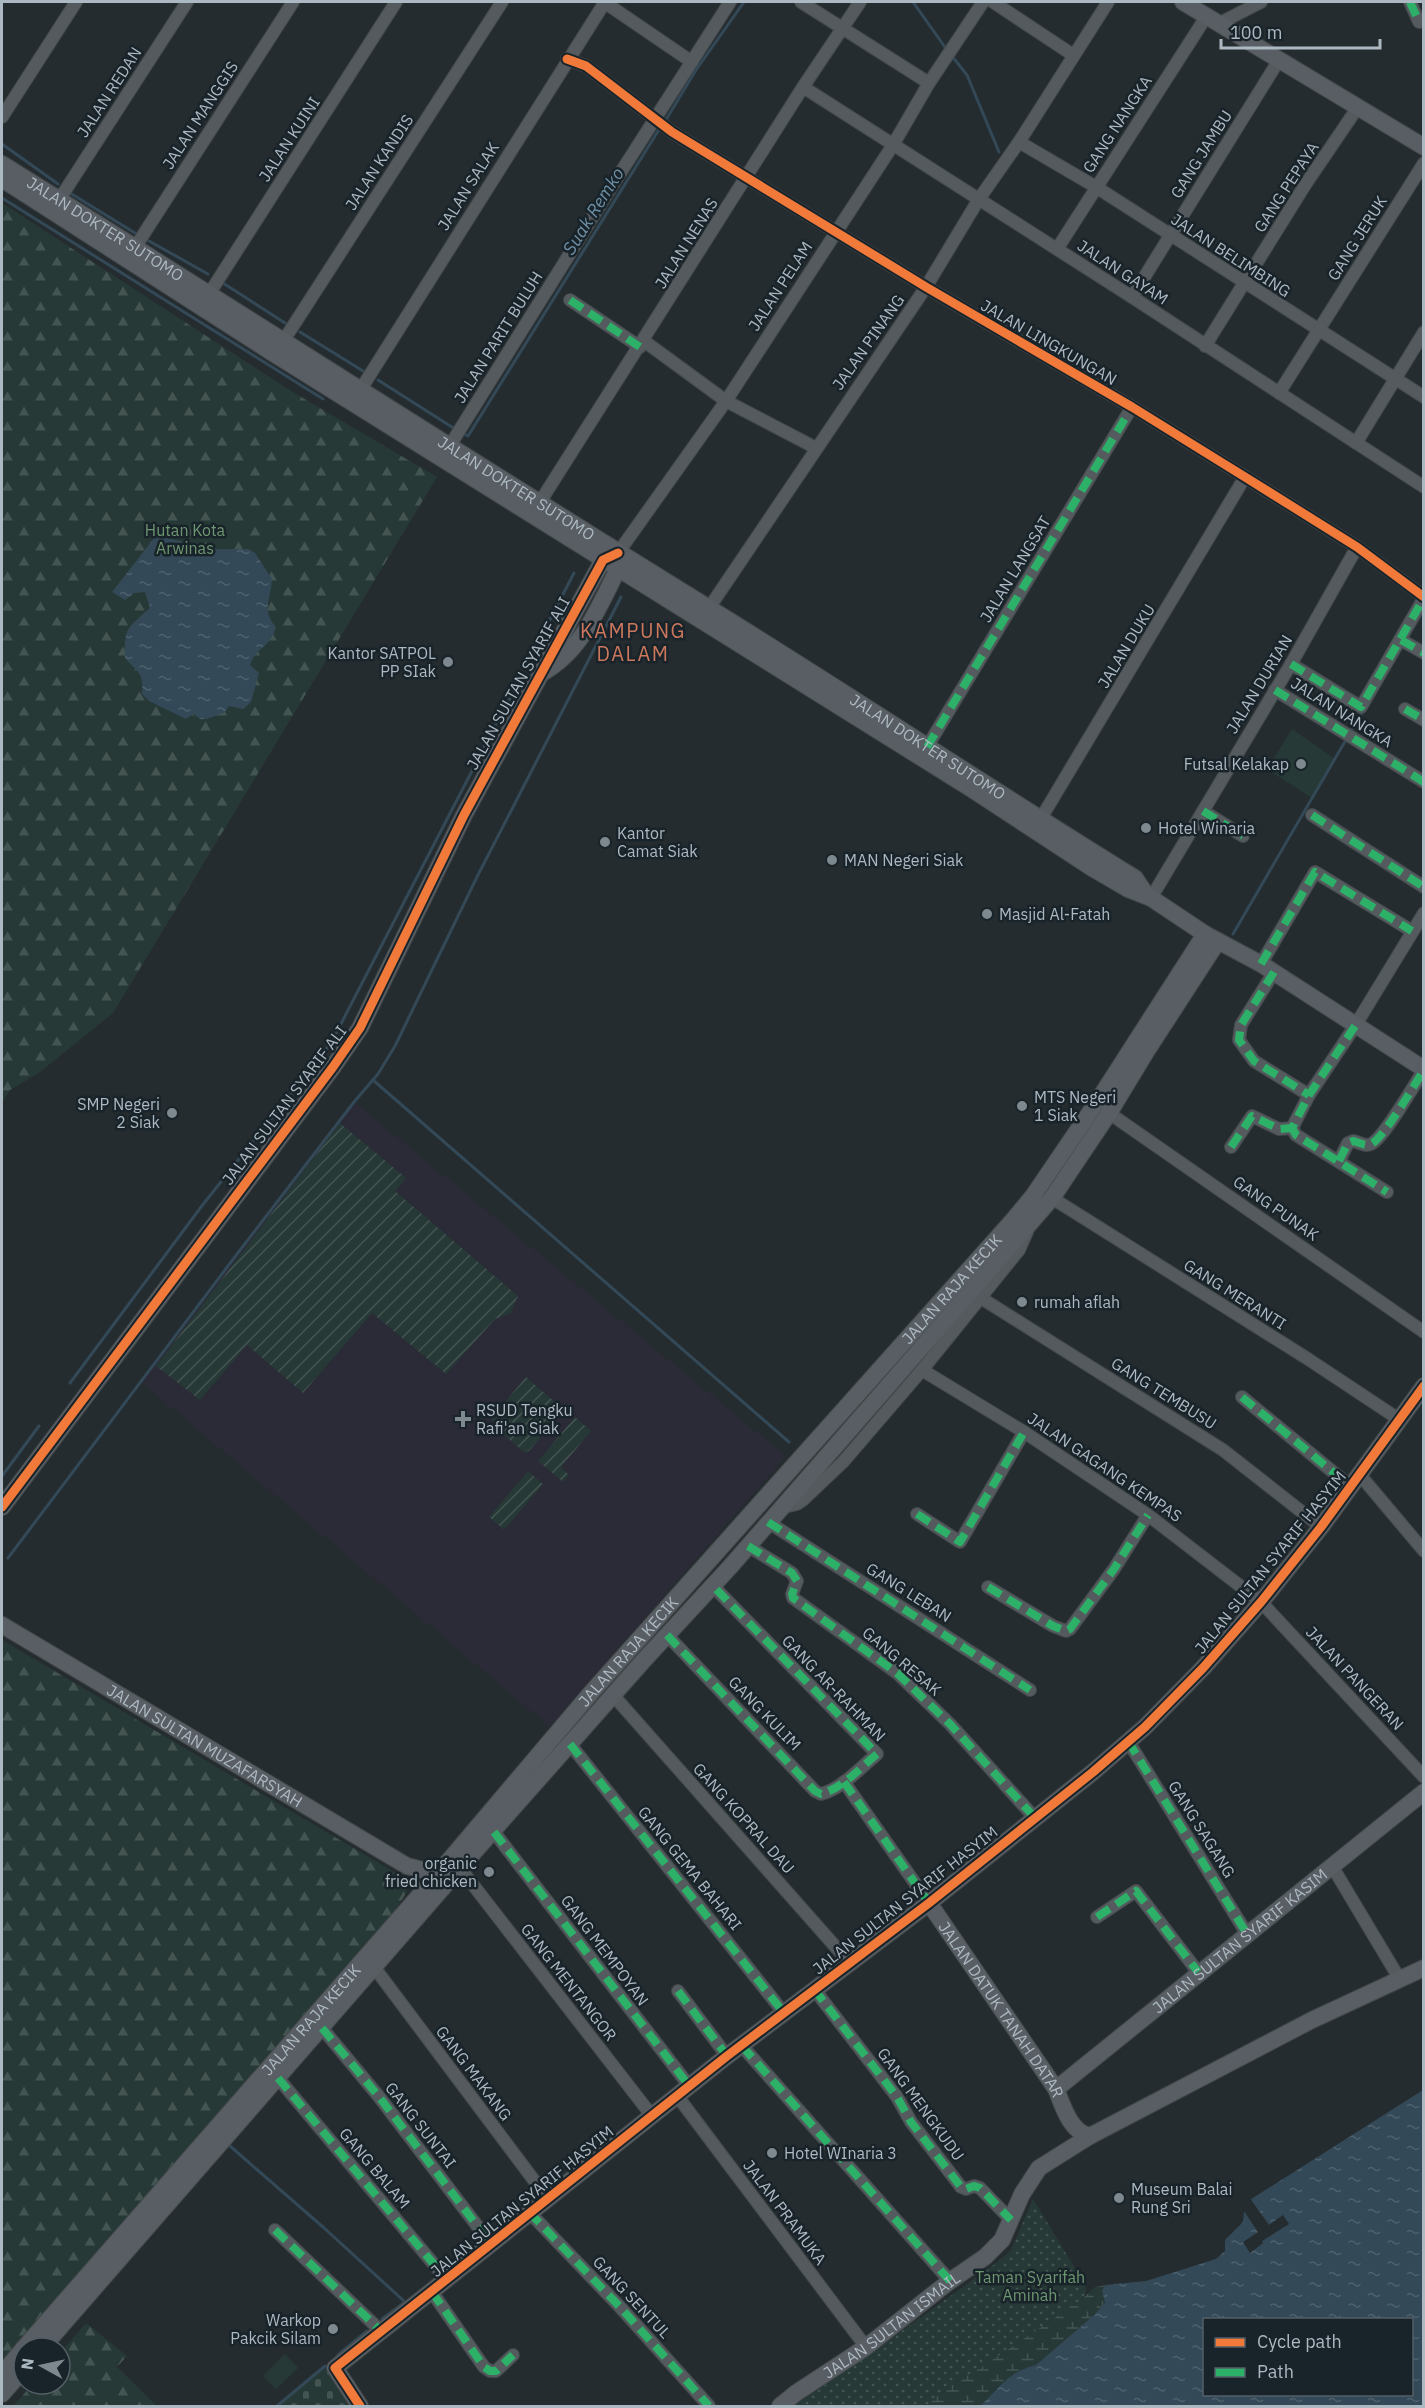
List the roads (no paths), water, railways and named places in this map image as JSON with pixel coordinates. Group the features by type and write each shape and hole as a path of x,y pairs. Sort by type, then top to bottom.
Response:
{"main road":[{"path":"1182,2 1424,147"},
{"name":"JALAN DOKTER SUTOMO","path":"2,164 284,340 323,374 361,390 456,437 613,561 709,608 927,747 1036,825"},
{"name":"JALAN DOKTER SUTOMO","path":"2,178 323,374 970,788 1135,878 1149,897 1212,938 1268,968 1424,1069"},
{"name":"JALAN SULTAN SYARIF ALI","path":"2,1507 360,1028 464,815 539,675 555,666 573,650 586,631 613,561"},
{"name":"JALAN RAJA KECIK","path":"37,2336 75,2300 278,2078 322,2028 349,1986 374,1967 613,1695 713,1586 1020,1224 1033,1196 1141,1048 1212,938"},
{"name":"JALAN RAJA KECIK","path":"50,2336 75,2300 349,1986 419,1896 590,1694 1020,1224 1052,1198 1110,1113 1141,1048"},
{"name":"JALAN SULTAN SYARIF HASYIM","path":"360,2406 335,2368 727,2056 929,1903 1128,1741 1203,1668 1261,1602 1321,1527 1424,1386"},
{"name":"JALAN SULTAN MUZAFARSYAH","path":"2,1625 407,1866 438,1874"},
{"name":"JALAN SULTAN SYARIF KASIM","path":"1056,2090 1198,1972 1424,1792"},
{"path":"407,1866 419,1896"},
{"name":"JALAN DATUK TANAH DATAR","path":"929,1903 1056,2090 1069,2120"},
{"name":"JALAN SULTAN ISMAIL","path":"780,2406 866,2346 985,2257 1002,2240 1031,2179 1040,2168 1090,2136 1312,2020 1424,1968"},
{"path":"1069,2120 1082,2133 1090,2136"},
{"path":"1061,2154 1069,2120"},
{"name":"JALAN RAJA KECIK","path":"2,2374 12,2362"},
{"path":"2,2394 12,2383"}],"street":[{"path":"2,117 76,2"},
{"name":"JALAN REDAN","path":"59,200 187,2"},
{"name":"JALAN MANGGIS","path":"135,246 293,2"},
{"name":"JALAN KUINI","path":"209,294 396,2"},
{"name":"JALAN KANDIS","path":"284,340 502,2"},
{"path":"604,2 692,62"},
{"name":"JALAN SALAK","path":"361,390 604,2"},
{"name":"JALAN PARIT BULUH","path":"456,437 730,2"},
{"path":"801,2 929,83"},
{"name":"JALAN NENAS","path":"540,502 803,87 860,2"},
{"name":"JALAN PELAM","path":"613,561 726,401 983,2"},
{"path":"993,2 1073,55"},
{"name":"JALAN PINANG","path":"709,608 926,287 979,199 1019,142 1108,2"},
{"path":"1212,20 1261,2"},
{"path":"1410,2 1419,21"},
{"name":"GANG NANGKA","path":"1057,249 1096,188 1212,20"},
{"name":"JALAN LINGKUNGAN","path":"567,59 586,66 672,132 926,287 1132,407 1357,547 1424,597"},
{"name":"GANG JAMBU","path":"1132,297 1279,60"},
{"name":"JALAN GAYAM","path":"803,87 1424,487"},
{"name":"GANG PEPAYA","path":"1205,346 1305,185 1358,107"},
{"name":"JALAN BELIMBING","path":"1019,142 1096,188 1424,398"},
{"name":"GANG JERUK","path":"1279,393 1424,163"},
{"path":"570,300 642,344 726,401 816,448"},
{"path":"1356,442 1424,332"},
{"name":"JALAN LANGSAT","path":"927,747 1132,407"},
{"name":"JALAN DUKU","path":"1036,825 1245,477"},
{"name":"JALAN DURIAN","path":"1149,897 1203,812 1291,664 1357,547"},
{"path":"1291,664 1361,707 1424,597"},
{"path":"1401,640 1424,653"},
{"name":"JALAN NANGKA","path":"1275,690 1424,782"},
{"path":"1405,709 1424,720"},
{"path":"1203,812 1243,836"},
{"path":"1312,815 1424,887"},
{"path":"1309,1095 1254,1061 1239,1040 1241,1025 1315,872 1412,931"},
{"path":"1292,1128 1309,1095 1355,1026 1424,914"},
{"path":"1339,1161 1348,1143 1353,1141 1366,1146 1372,1144 1382,1134 1424,1069"},
{"name":"GANG PUNAK","path":"1110,1113 1424,1332"},
{"path":"1231,1147 1252,1116 1280,1129 1292,1128"},
{"path":"1292,1128 1296,1135 1387,1192"},
{"name":"GANG MERANTI","path":"1052,1198 1308,1359 1400,1420"},
{"path":"780,1508 797,1504 811,1494 843,1462 922,1370 1019,1250 1026,1236 1020,1224"},
{"name":"GANG TEMBUSU","path":"981,1298 1223,1450 1321,1527"},
{"name":"JALAN GAGANG KEMPAS","path":"922,1370 1024,1432 1148,1515 1261,1602"},
{"path":"1242,1396 1355,1481 1424,1551"},
{"path":"917,1514 960,1542 1024,1432"},
{"path":"988,1587 1060,1630 1070,1629 1114,1569 1148,1515"},
{"name":"GANG LEBAN","path":"768,1522 1030,1690"},
{"name":"GANG RESAK","path":"748,1546 792,1573 797,1581 792,1594 793,1598 897,1673 950,1724 1035,1818"},
{"name":"GANG AR-RAHMAN","path":"713,1586 877,1754 844,1782"},
{"name":"JALAN PANGERAN","path":"1261,1602 1424,1777"},
{"name":"GANG KULIM","path":"667,1635 815,1791 821,1794 828,1792 844,1782"},
{"name":"GANG KOPRAL DAU","path":"613,1695 849,1962"},
{"name":"GANG SAGANG","path":"1128,1741 1247,1934"},
{"name":"GANG GEMA BAHARI","path":"570,1744 784,2013"},
{"path":"844,1782 929,1903"},
{"name":"GANG MEMPOYAN","path":"494,1832 684,2092"},
{"path":"1332,1866 1399,1978"},
{"name":"GANG MENTANGOR","path":"460,1868 652,2116"},
{"path":"1097,1917 1136,1891 1198,1972"},
{"name":"GANG MAKANG","path":"374,1967 548,2199"},
{"name":"GANG MENGKUDU","path":"814,1989 897,2097 911,2122 961,2187 980,2188 1011,2220"},
{"path":"678,1990 727,2056"},
{"name":"GANG SUNTAI","path":"322,2028 380,2098 491,2244"},
{"path":"742,2046 950,2281"},
{"name":"GANG BALAM","path":"278,2078 447,2280"},
{"name":"JALAN PRAMUKA","path":"684,2092 866,2346"},
{"name":"GANG SENTUL","path":"529,2212 620,2307 709,2406"},
{"path":"275,2230 382,2332"},
{"path":"432,2292 484,2367 496,2371 513,2355"}],"water":[{"path":"161,536 208,549 248,549 255,553 272,579 268,610 271,621 276,627 271,639 256,654 250,665 259,673 251,702 243,709 229,706 224,713 209,718 201,719 193,714 186,719 149,701 142,694 141,677 125,658 125,640 132,624 150,608 145,592 134,593 125,600 112,592 155,537"},
{"path":"1423,2090 1423,2406 980,2406 1011,2376 1036,2365 1093,2316 1105,2303 1102,2290 1106,2285 1146,2281 1216,2259 1225,2251 1225,2240 1243,2222 1245,2203"}],"waterway":[{"name":"Suak Remko","path":"664,123 696,70 744,2"},
{"path":"913,2 947,50"},
{"path":"951,55 967,75 999,152"},
{"name":"Suak Remko","path":"461,432 468,436 660,128"},
{"path":"2,144 58,184"},
{"path":"70,193 135,233"},
{"path":"2,198 323,399"},
{"path":"149,241 208,274"},
{"path":"223,283 285,323"},
{"path":"300,332 363,371"},
{"path":"378,380 455,429"},
{"path":"530,658 574,573"},
{"path":"8,1558 234,1258 378,1074 395,1046 477,877 621,597"},
{"path":"495,726 523,674"},
{"path":"1350,733 1364,710"},
{"path":"1233,934 1347,738"},
{"path":"70,1383 201,1207 331,1043 487,742"},
{"path":"373,1080 789,1442"},
{"path":"2,1476 39,1426"},
{"path":"230,2146 405,2302 382,2319"},
{"path":"338,2355 367,2331"},
{"path":"277,2406 325,2366"}],"place":[{"name":"Kantor SATPOL PP SIak","path":"448,662"},
{"name":"Futsal Kelakap","path":"1301,764"},
{"name":"Hotel Winaria","path":"1146,828"},
{"name":"Kantor Camat Siak","path":"605,842"},
{"name":"MAN Negeri Siak","path":"832,860"},
{"name":"Masjid Al-Fatah","path":"987,914"},
{"name":"MTS Negeri 1 Siak","path":"1022,1106"},
{"name":"SMP Negeri 2 Siak","path":"172,1113"},
{"name":"rumah aflah","path":"1022,1302"},
{"name":"RSUD Tengku Rafi'an Siak","path":"463,1419"},
{"name":"organic fried chicken","path":"489,1872"},
{"name":"Hotel WInaria 3","path":"772,2153"},
{"name":"Museum Balai Rung Sri","path":"1119,2198"},
{"name":"Warkop Pakcik Silam","path":"333,2329"}],"district":[{"name":"KAMPUNG DALAM","path":"633,642"}],"park label":[{"name":"Hutan Kota Arwinas","path":"185,539"},
{"name":"Taman Syarifah Aminah","path":"1030,2286"}]}
